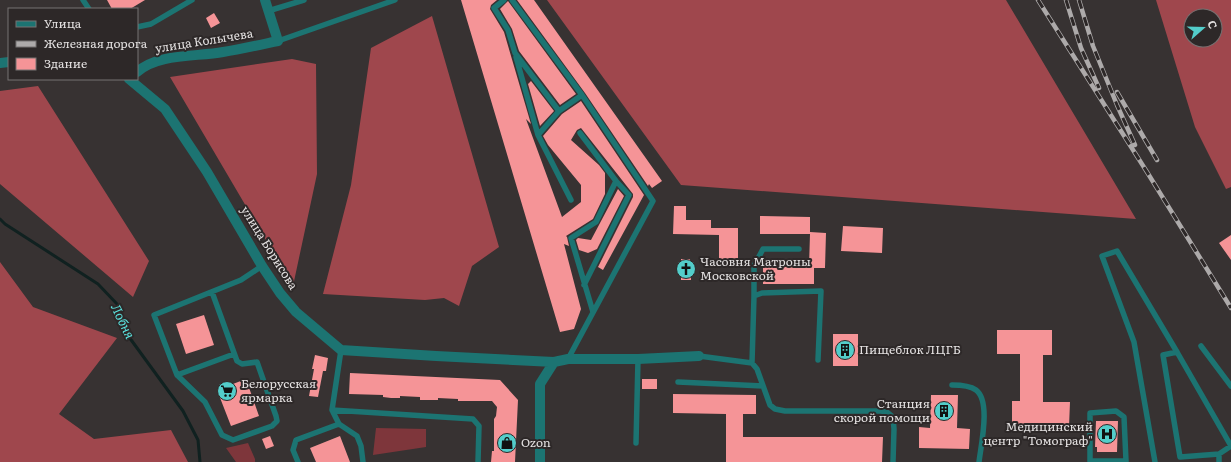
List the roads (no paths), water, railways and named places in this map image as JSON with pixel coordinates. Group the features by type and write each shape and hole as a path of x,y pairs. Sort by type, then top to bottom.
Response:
{"street":[{"path":"265,0 278,41"},
{"name":"улица Колычева","path":"138,71 151,63 165,59 222,53 278,41"},
{"name":"улица Борисова","path":"130,80 165,109 207,172 262,266 280,293 296,312 341,350"},
{"path":"341,350 554,362 568,359 638,359 699,356"},
{"path":"540,462 540,384 554,362"}],"lane":[{"path":"138,27 151,24 192,0"},
{"path":"268,11 304,0"},
{"path":"278,41 395,0"},
{"path":"504,0 494,8 508,30 538,135 571,200"},
{"path":"512,0 582,95 653,201 568,359"},
{"path":"515,53 559,111"},
{"path":"538,135 559,111 582,95"},
{"path":"580,133 616,181 629,195 584,285"},
{"path":"593,312 570,238 596,222 616,181"},
{"path":"799,249 763,249 754,266 752,363 757,369 770,405 774,409 785,411 887,412 893,417 893,462"},
{"path":"1156,462 1134,342 1102,256 1117,252 1176,352 1231,446 1219,454 1180,457 1163,355 1176,352"},
{"path":"212,292 234,354 239,363 257,362 277,421 272,426 233,440 222,436 205,402 177,375 154,315 241,280 262,266"},
{"path":"754,296 762,293 821,291 818,360"},
{"path":"1201,346 1231,386"},
{"path":"341,350 332,410 339,424 356,436 361,446 363,462"},
{"path":"177,375 234,354"},
{"path":"699,356 752,363"},
{"path":"636,443 638,359"},
{"path":"678,382 763,386"},
{"path":"952,384 975,389 981,394 984,420 979,462"},
{"path":"332,410 472,419 479,426 478,462"},
{"path":"1116,412 1124,417 1126,461 1090,461 1090,413 1116,412"},
{"path":"298,462 293,450 296,440 339,424"},
{"path":"1219,454 1219,462"}],"waterway":[{"name":"Лобня","path":"0,219 5,224 98,284 117,304 129,337 183,411 198,440 200,462"}],"railway":[{"path":"1038,0 1231,308"},
{"path":"1066,0 1081,48 1099,88"},
{"path":"1079,0 1093,46 1135,145"},
{"path":"1117,92 1157,160"}],"place":[{"name":"Часовня Матроны Московской","path":"686,269"},
{"name":"Пищеблок ЛЦГБ","path":"845,350"},
{"name":"Белорусская ярмарка","path":"227,391"},
{"name":"Станция скорой помощи","path":"944,411"},
{"name":"Медицинский центр \"Томограф\"","path":"1107,434"},
{"name":"Ozon","path":"507,443"}]}
